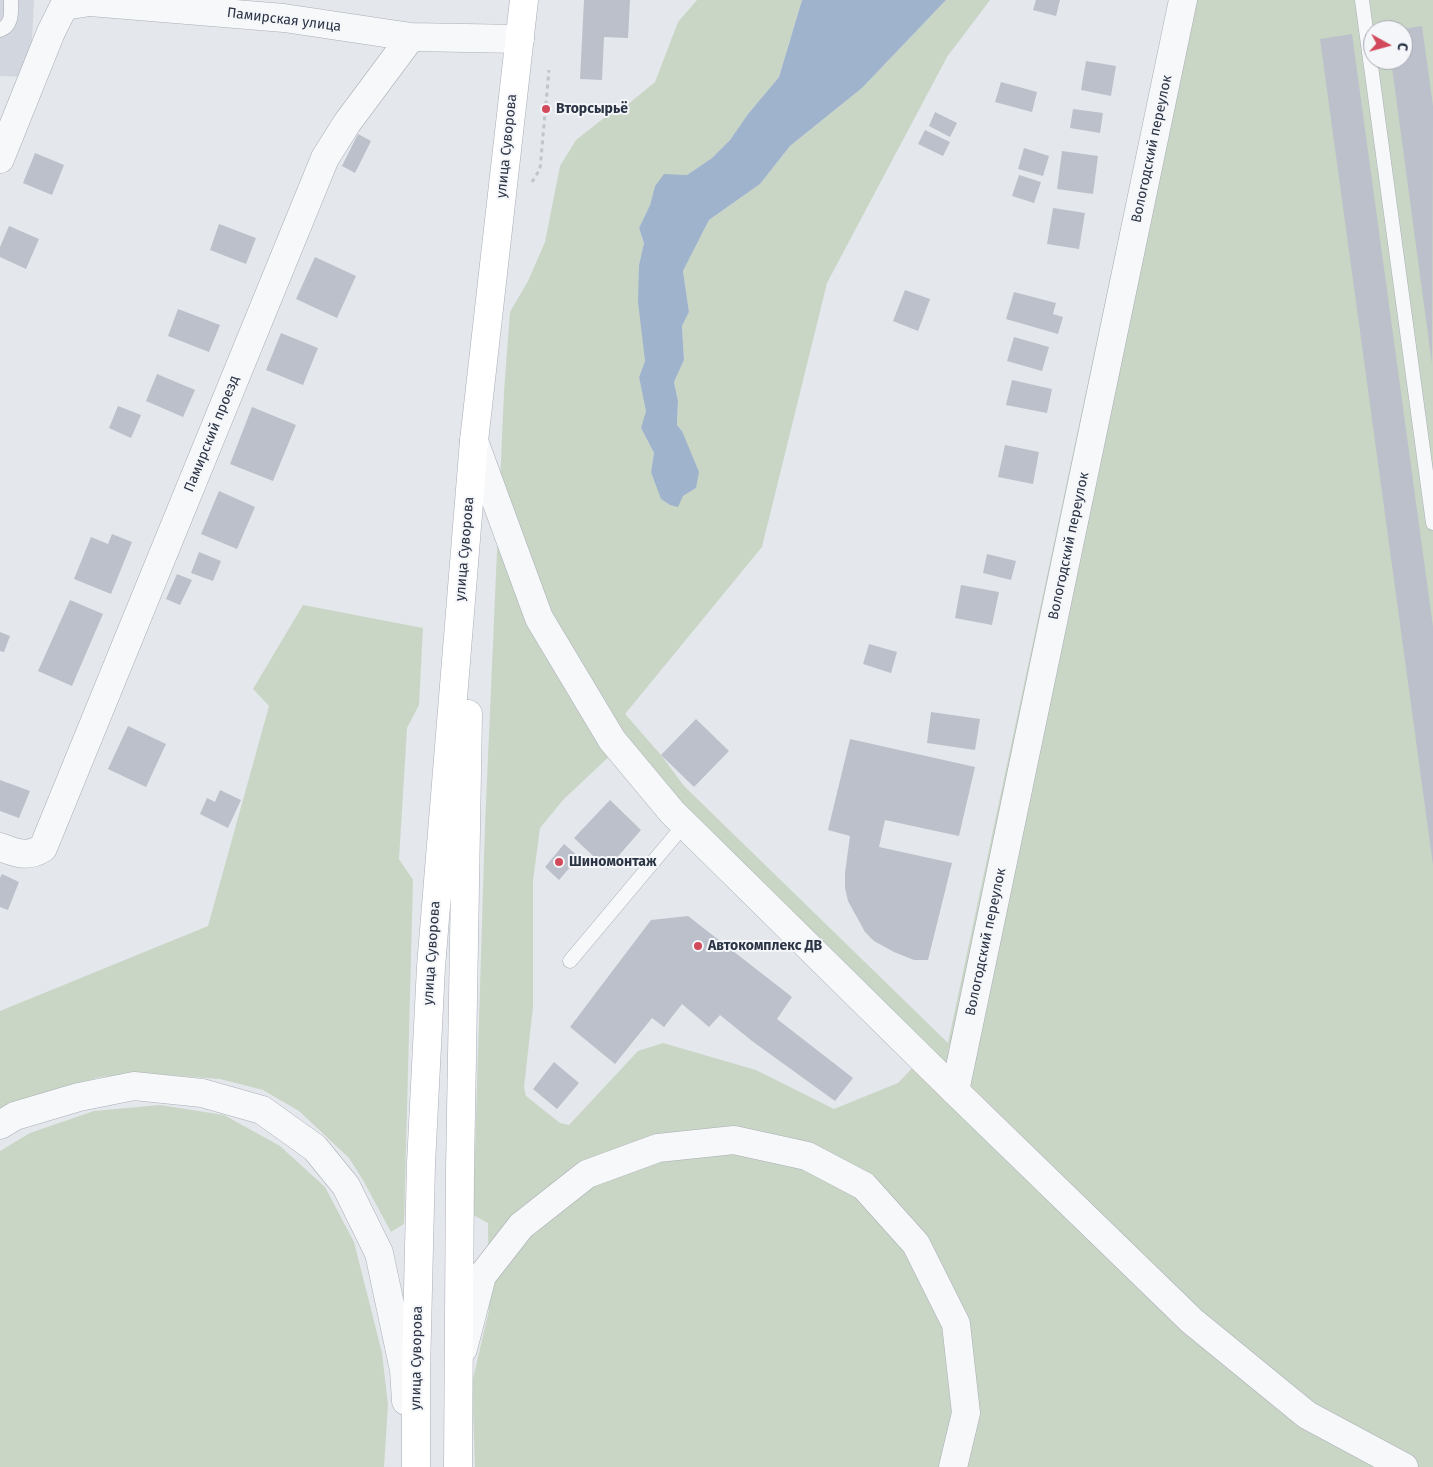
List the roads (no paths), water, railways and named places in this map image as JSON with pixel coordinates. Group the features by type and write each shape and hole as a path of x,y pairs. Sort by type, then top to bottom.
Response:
{"main road":[{"name":"улица Суворова","path":"416,1467 416,1372 421,1164 430,967 474,440 524,0"},
{"name":"улица Суворова","path":"458,1467 460,1170 474,440"}],"street":[{"name":"Вологодский переулок","path":"955,1091 1183,0"},
{"name":"Памирская улица","path":"0,159 51,32 64,6 90,2 284,18 411,36 520,39"},
{"name":"Памирский проезд","path":"0,847 26,855 43,848 325,158 347,123 411,36"},
{"path":"474,440 539,618 612,740 684,825 1192,1321 1307,1415 1404,1467"},
{"path":"0,1125 15,1116 70,1099 134,1086 202,1093 262,1110 315,1148 346,1186 380,1253 404,1370 411,1467"},
{"path":"458,1372 482,1276 521,1226 587,1174 658,1148 734,1140 807,1156 864,1186 916,1244 956,1324 966,1413 953,1467"}],"lane":[{"path":"0,30 7,28 10,22 11,0"},
{"path":"1362,0 1433,523"},
{"path":"570,961 684,825"}],"water":[{"path":"802,0 946,0 862,88 790,146 760,184 709,220 683,271 689,312 682,326 684,360 674,382 678,401 677,425 682,431 699,472 696,488 683,496 678,507 670,505 661,499 651,472 654,453 641,428 646,411 639,377 645,361 638,302 639,265 644,243 639,228 650,205 655,186 664,174 687,175 712,158 730,140 748,114 779,77"}],"place":[{"name":"Вторсырьё","path":"546,109"},
{"name":"Шиномонтаж","path":"559,862"},
{"name":"Автокомплекс ДВ","path":"698,946"}]}
